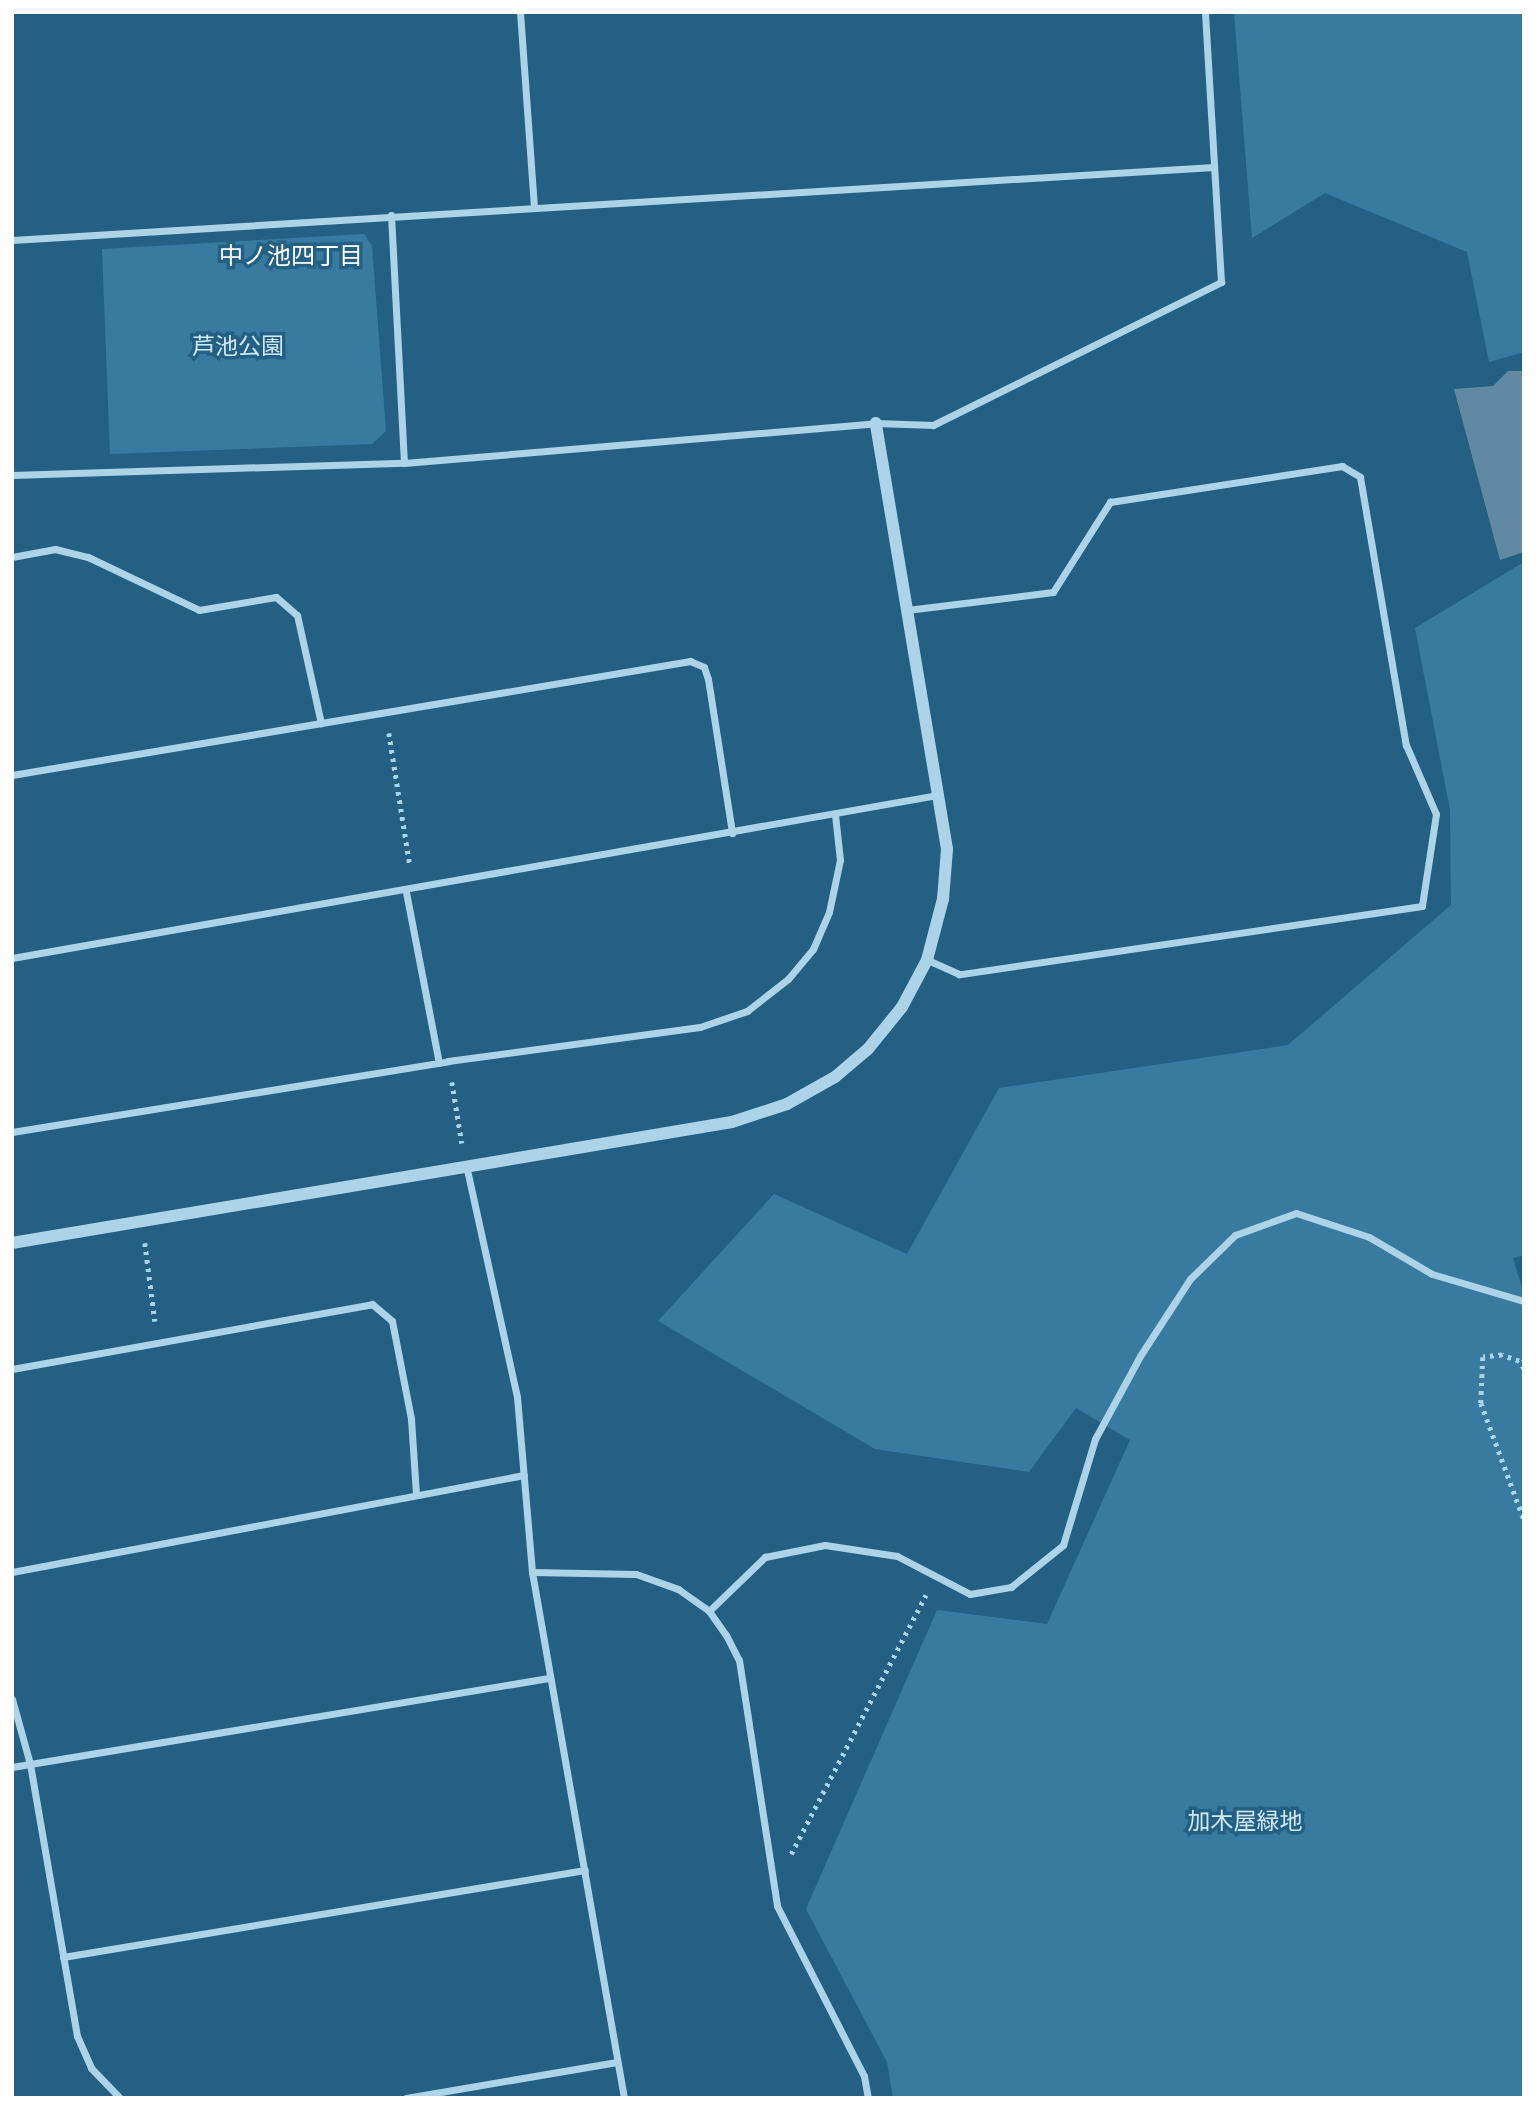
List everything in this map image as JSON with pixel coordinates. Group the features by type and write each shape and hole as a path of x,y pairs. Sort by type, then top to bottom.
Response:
{"street":[{"path":"520,12 534,205"},
{"path":"12,475 404,463 876,422 933,425 1221,282 1205,12"},
{"path":"12,240 534,205 1214,167"},
{"path":"391,215 404,463"},
{"path":"12,1243 732,1122 787,1104 835,1077 868,1049 902,1007 927,960 943,899 947,849 876,422"},
{"path":"907,610 1053,592 1110,502 1342,466 1360,477 1406,745 1436,814 1422,906 959,974 927,960"},
{"path":"12,557 55,549 88,557 199,610 276,597 297,615 321,723"},
{"path":"12,775 321,723 386,715 690,661 704,667 708,679 732,833"},
{"path":"12,958 410,890 937,795"},
{"path":"12,1132 448,1061 700,1027 747,1011 788,979 818,937 840,860 835,815"},
{"path":"410,890 439,1063"},
{"path":"466,1165 517,1398 532,1572 624,2098"},
{"path":"709,1611 765,1557 790,1548 825,1545 885,1554 936,1575 971,1594 1011,1587 1063,1545 1095,1439 1140,1356 1190,1279 1235,1235 1296,1213 1369,1237 1432,1274 1524,1301"},
{"path":"12,1368 372,1304 384,1310 392,1321 411,1419 416,1494"},
{"path":"12,1572 524,1475"},
{"path":"532,1572 636,1574 678,1589 709,1611 738,1660 773,1875 786,1929 859,2066 868,2098"},
{"path":"12,1767 549,1678"},
{"path":"12,1699 30,1764 77,2036 91,2068 120,2098"},
{"path":"63,1957 585,1870"},
{"path":"406,2098 617,2062"}],"path":[{"path":"386,715 410,890"},
{"path":"448,1061 466,1165"},
{"path":"142,1221 158,1344"},
{"path":"1524,1369 1520,1362 1502,1355 1482,1357 1480,1403 1524,1520"},
{"path":"773,1875 783,1868 936,1575"}],"green space":[{"path":"1234,12 1524,12 1524,352 1489,362 1467,252 1325,193 1252,238"},
{"name":"芦池公園","path":"364,234 372,246 386,431 372,444 110,454 102,249"},
{"name":"加木屋緑地","path":"1524,562 1524,1255 1513,1258 1524,1295 1524,2098 893,2098 887,2062 806,1909 937,1610 1047,1624 1130,1440 1076,1408 1029,1472 875,1449 658,1321 774,1194 907,1254 999,1088 1288,1045 1451,905 1450,810 1415,628"}],"shaded area":[{"path":"1508,371 1524,371 1524,552 1500,560 1454,389 1493,386"}],"district":[{"name":"中ノ池四丁目","path":"291,255"}]}
